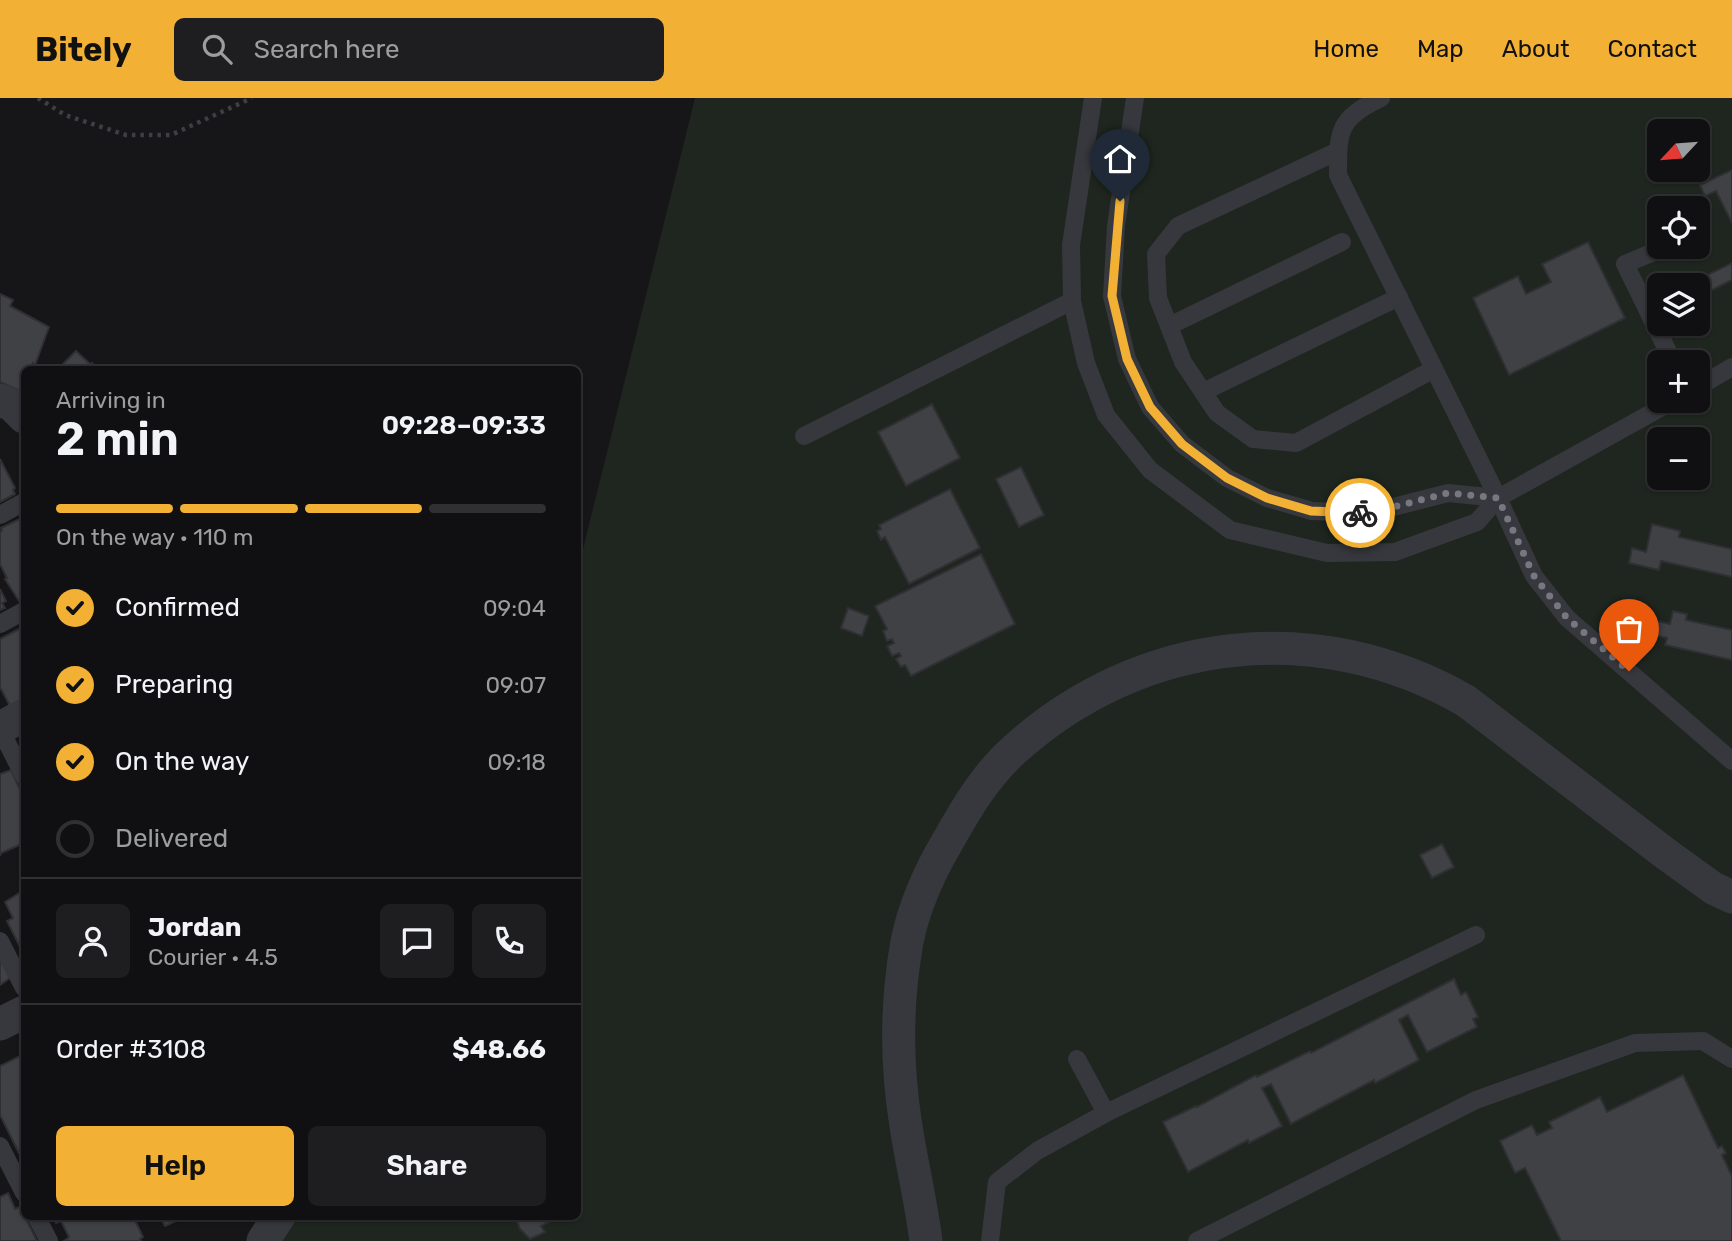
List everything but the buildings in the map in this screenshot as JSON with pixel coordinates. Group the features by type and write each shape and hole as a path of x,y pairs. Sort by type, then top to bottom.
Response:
{"street":[{"path":"0,400 12,405 21,415"},
{"path":"926,1241 905,1122 897,1018 907,940 917,902 968,804 987,779 1014,750 1053,719 1099,689 1141,672 1196,656 1245,649 1290,648 1335,653 1432,681 1466,701 1713,888 1732,897"},
{"path":"0,729 21,717"},
{"path":"0,1024 21,1014"},
{"path":"263,1241 276,1220"}],"lane":[{"path":"1093,98 1070,245 1072,301 1086,363 1106,415 1150,470 1230,530 1327,553 1395,552 1477,522 1498,498 1651,413"},
{"path":"1135,98 1116,226 1112,296 1127,359 1150,407 1182,444 1227,478 1267,498 1311,511 1370,513 1448,493 1498,498"},
{"path":"1381,98 1356,110 1338,136 1338,175 1534,576 1567,618 1732,761"},
{"path":"1338,151 1178,226 1156,254 1158,298 1183,362 1217,413 1253,439 1296,443 1434,369"},
{"path":"1169,326 1342,242"},
{"path":"1647,254 1625,264 1667,350"},
{"path":"1203,391 1399,297"},
{"path":"804,436 1072,301"},
{"path":"1710,380 1732,367"},
{"path":"0,515 21,504"},
{"path":"0,624 21,613"},
{"path":"0,729 21,770"},
{"path":"990,1241 997,1182 1037,1151 1106,1113 1476,935"},
{"path":"0,940 21,982"},
{"path":"1197,1241 1476,1100 1635,1043 1703,1041 1732,1059"},
{"path":"1077,1059 1106,1113"},
{"path":"0,1146 21,1187"},
{"path":"38,1220 49,1241"}],"path":[{"path":"38,98 65,115 126,135 171,135 252,98"}],"shaded area":[{"path":"695,98 1732,98 1732,1241 252,1241 289,1227 295,1220 581,1220 581,557"}],"way so far":[{"path":"1360,513 1370,513 1448,493 1498,498 1534,576 1567,618 1629,671"}],"route":[{"path":"1120,201 1112,296 1127,359 1150,407 1182,444 1227,478 1267,498 1311,511 1360,513"}]}
